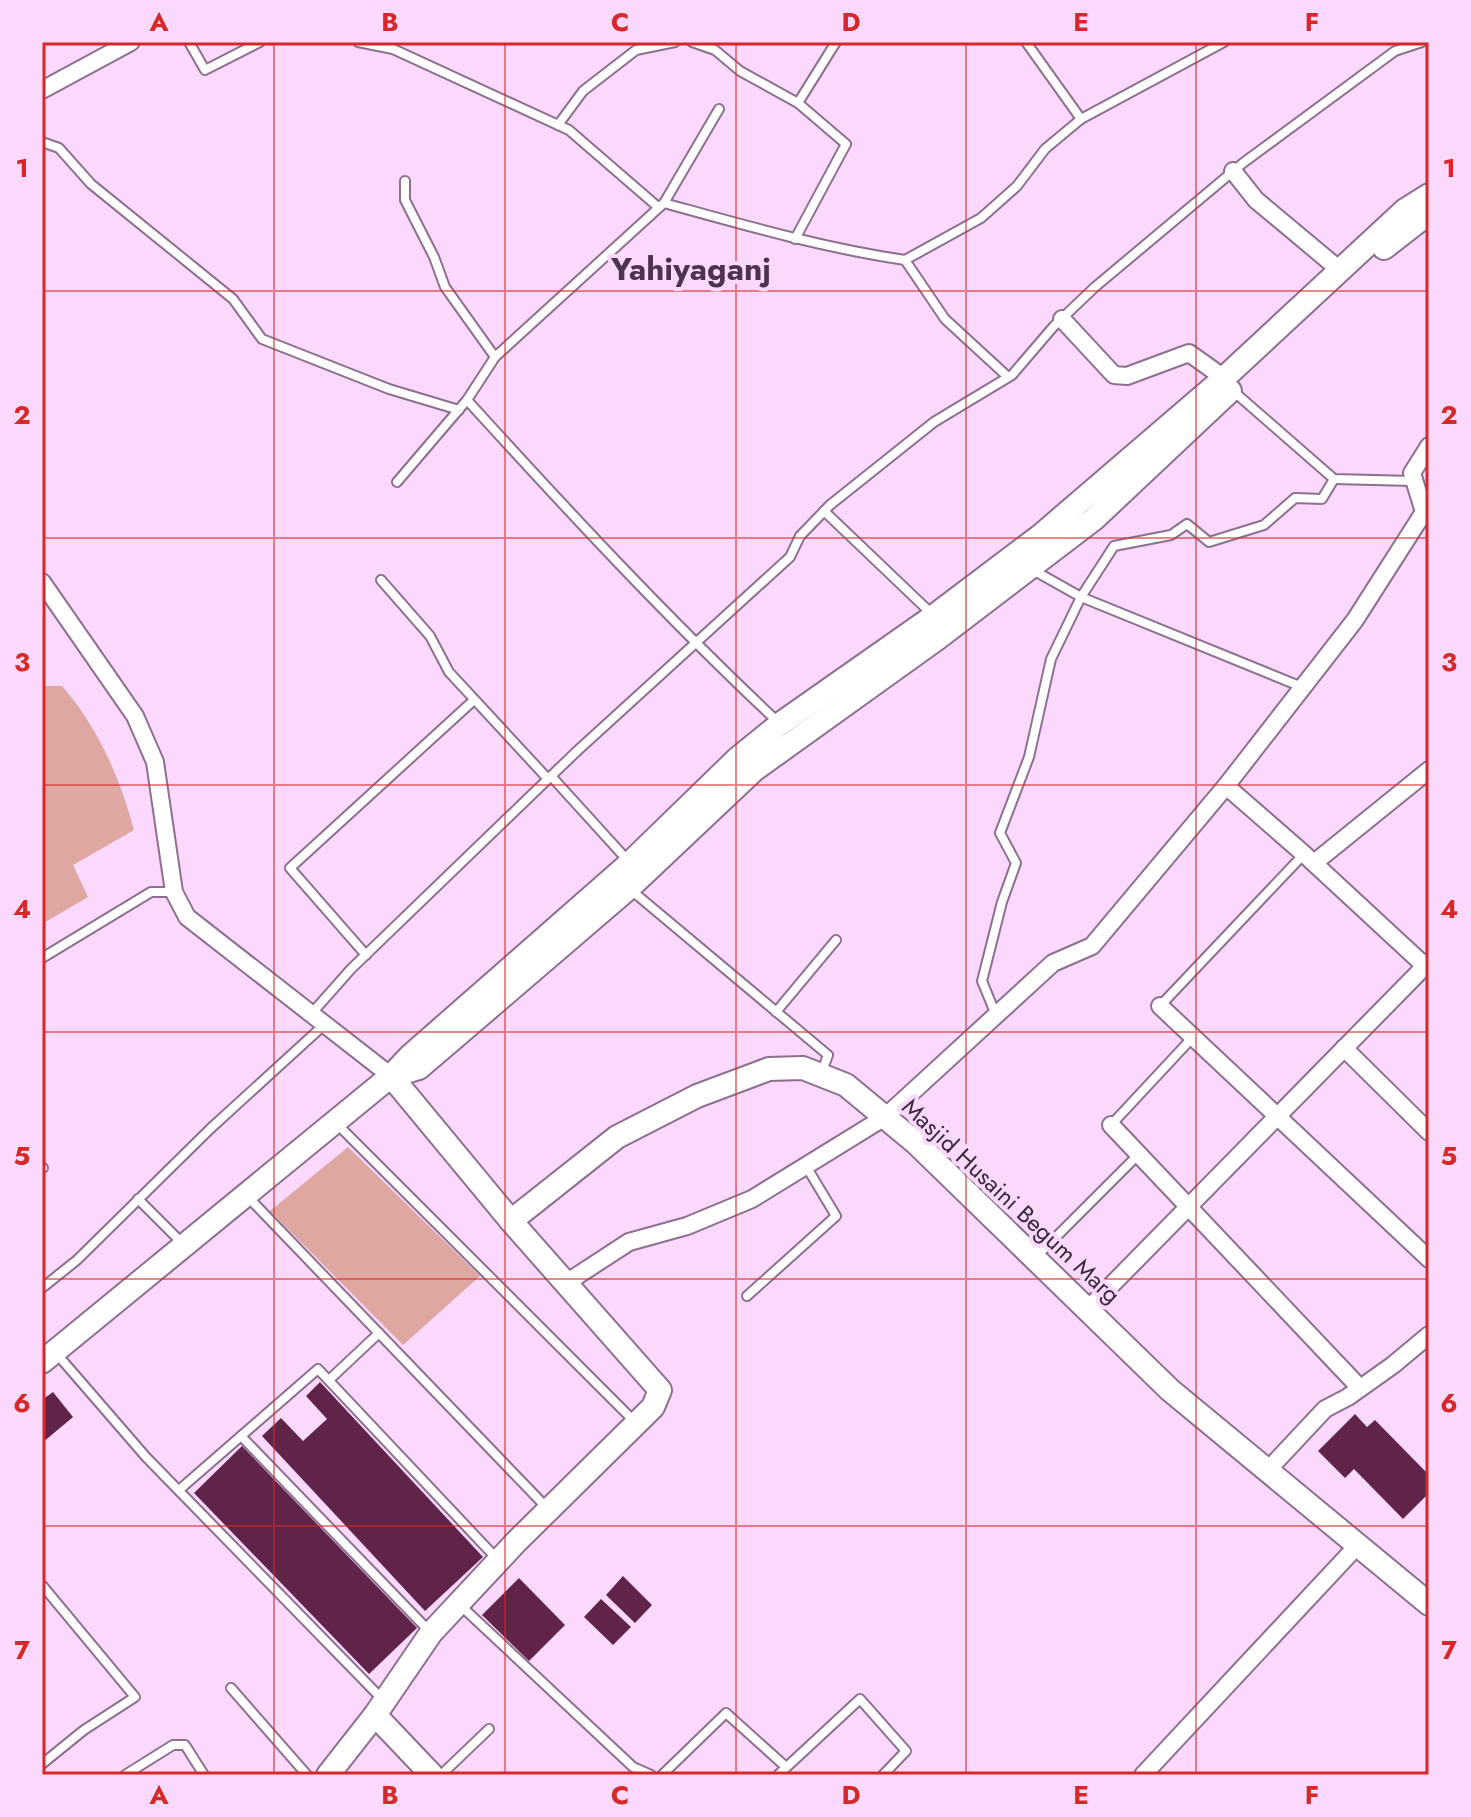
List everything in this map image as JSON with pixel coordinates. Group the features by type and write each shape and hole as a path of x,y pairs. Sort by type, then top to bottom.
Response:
{"street":[{"path":"42,90 131,42"},
{"path":"1233,171 1256,200 1341,271"},
{"path":"391,1076 419,1068 629,888 754,770 938,638 1094,519 1341,271 1405,210 1429,195"},
{"path":"48,1357 391,1076 630,863 738,758 780,724 934,616 1040,536 1228,384 1389,242 1429,213"},
{"path":"1062,319 1114,375 1127,376 1189,353 1228,384"},
{"path":"566,1283 629,1242 687,1226 752,1199 885,1117 1053,963 1092,946 1226,786 1355,620 1426,513 1412,473 1429,446"},
{"path":"42,582 135,716 155,762 174,892 187,917 391,1076 511,1221 660,1390 653,1407 548,1509 431,1633 380,1708 328,1775"},
{"path":"1309,859 1429,770"},
{"path":"1088,1309 1427,964 1226,786"},
{"path":"1160,1006 1429,1259"},
{"path":"1344,1048 1429,1132"},
{"name":"Masjid Husaini Begum Marg","path":"511,1221 617,1137 697,1096 769,1069 803,1068 846,1085 916,1143 1170,1390 1429,1604"},
{"path":"1111,1125 1360,1388"},
{"path":"1267,1471 1325,1409 1393,1365 1429,1335"},
{"path":"1143,1775 1357,1546"},
{"path":"380,1708 432,1775"}],"lane":[{"path":"189,42 205,70 260,42"},
{"path":"358,42 393,49 569,130 661,205 795,239 905,260 981,218 1017,186 1045,149 1081,119 1224,42"},
{"path":"558,125 583,91 636,50 675,42"},
{"path":"692,42 715,50 740,71 798,103 846,144 795,239"},
{"path":"798,103 836,42"},
{"path":"1026,42 1081,119"},
{"path":"42,1288 77,1260 319,1018 366,955 550,778 790,557 800,536 824,511 934,422 1008,377 1095,287 1233,171 1395,51 1422,42"},
{"path":"397,482 467,400 495,357 661,205 719,109"},
{"path":"42,142 59,148 91,184 233,299 262,339 389,389 459,410"},
{"path":"405,181 405,200 434,257 445,287 495,357"},
{"path":"905,260 945,319 1008,377"},
{"path":"1228,384 1334,479 1414,481"},
{"path":"467,400 623,571 780,724"},
{"path":"996,1015 982,981 1002,902 1016,863 1000,833 1029,757 1051,659 1081,597 1114,546 1171,535 1187,524 1209,542 1236,534 1264,525 1295,498 1322,499 1334,479"},
{"path":"824,511 934,616"},
{"path":"1030,568 1081,597 1303,688"},
{"path":"381,580 430,636 449,672 630,863"},
{"path":"366,955 290,868 474,700"},
{"path":"1160,1006 1309,859"},
{"path":"629,888 828,1055 821,1075"},
{"path":"42,958 151,892 174,892"},
{"path":"776,1012 836,940"},
{"path":"1111,1125 1193,1037"},
{"path":"336,1123 636,1423"},
{"path":"1035,1258 1140,1154"},
{"path":"747,1296 836,1216 806,1166"},
{"path":"246,1196 548,1509"},
{"path":"138,1199 185,1246"},
{"path":"329,1380 379,1333"},
{"path":"48,1357 179,1490 380,1708"},
{"path":"179,1490 318,1369 499,1560"},
{"path":"241,1436 431,1633"},
{"path":"42,1585 135,1697 84,1730 42,1764"},
{"path":"459,1604 633,1767 651,1775"},
{"path":"231,1688 307,1775"},
{"path":"778,1775 860,1699 906,1751 883,1775"},
{"path":"662,1775 726,1713 786,1767"},
{"path":"441,1775 489,1729"},
{"path":"125,1775 173,1745 185,1745 204,1775"},
{"path":"625,1775 633,1767"}],"shaded area":[{"path":"42,686 62,686 86,718 115,772 134,830 73,865 88,897 42,924"},
{"path":"348,1147 480,1276 403,1345 270,1211"}],"building":[{"path":"320,1382 483,1557 425,1611 262,1436 281,1418 303,1441 327,1419 306,1396"},
{"path":"53,1392 73,1417 42,1443 42,1400"},
{"path":"1355,1414 1367,1427 1375,1420 1429,1475 1429,1493 1403,1519 1354,1469 1345,1478 1318,1451"},
{"path":"242,1446 417,1628 369,1674 194,1493"},
{"path":"623,1576 652,1605 635,1623 606,1595"},
{"path":"519,1578 565,1625 529,1661 482,1615"},
{"path":"601,1599 631,1627 613,1645 584,1617"}],"district":[{"name":"Yahiyaganj","path":"691,269"}]}
